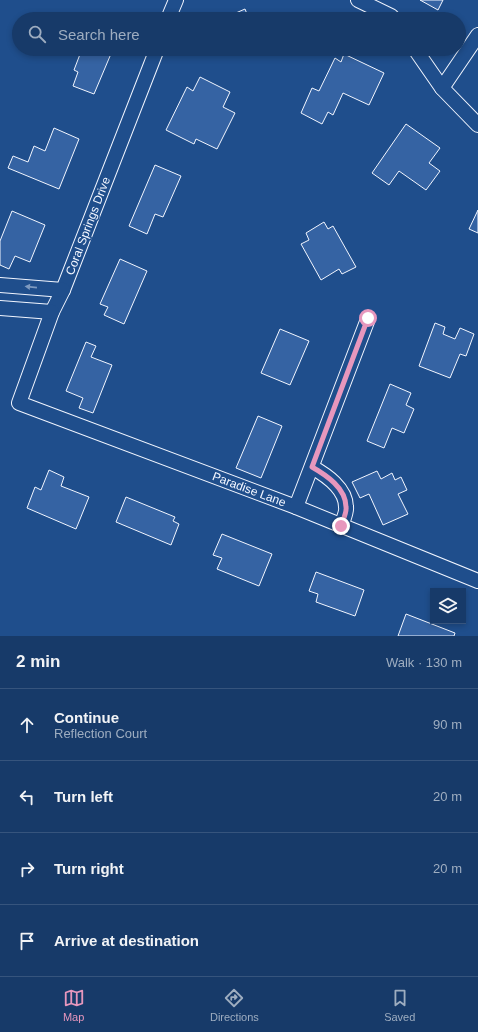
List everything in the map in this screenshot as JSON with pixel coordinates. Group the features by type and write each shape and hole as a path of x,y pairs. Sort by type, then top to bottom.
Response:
{"street":[{"path":"171,12 176,0"},
{"path":"358,0 384,12"},
{"path":"466,53 478,35"},
{"name":"Coral Springs Drive","path":"19,403 52,312 63,290 154,56"},
{"path":"420,56 442,88 478,125"},
{"path":"442,88 464,56"},
{"path":"0,285 63,290"},
{"path":"0,308 52,312"},
{"path":"296,507 368,318"},
{"name":"Paradise Lane","path":"19,403 296,507 478,581"},
{"path":"312,467 330,479 344,496 346,507 341,526"}],"building":[{"path":"420,0 443,0 438,10"},
{"path":"245,9 246,12 238,12"},
{"path":"79,56 110,56 94,94 73,86 78,72 74,70"},
{"path":"343,56 348,56 384,73 369,105 343,93 333,115 328,112 322,124 301,113 312,88 319,91 335,58 341,62"},
{"path":"200,77 230,92 223,107 235,113 217,149 196,139 194,144 166,130 187,87 193,91"},
{"path":"406,124 440,148 429,163 440,171 426,190 399,171 389,185 372,173"},
{"path":"54,128 79,139 59,189 8,168 13,156 28,162 34,146 45,151"},
{"path":"155,165 181,176 163,217 155,214 147,234 129,226"},
{"path":"478,210 478,233 469,229"},
{"path":"12,211 45,225 30,262 15,256 9,269 0,265 0,241"},
{"path":"324,222 328,229 333,226 356,267 342,274 339,269 321,280 301,244 309,240 306,233"},
{"path":"120,259 147,271 124,324 104,315 108,307 100,304"},
{"path":"435,323 445,327 443,334 455,339 460,328 474,334 466,356 460,354 450,378 419,366"},
{"path":"280,329 309,341 290,385 261,373"},
{"path":"86,342 96,346 91,357 112,365 93,413 79,408 83,398 66,391"},
{"path":"390,384 411,393 406,405 414,409 404,433 392,428 384,448 367,441"},
{"path":"258,416 282,426 261,478 236,468"},
{"path":"49,470 64,477 61,486 89,497 76,529 27,508 35,487 41,490"},
{"path":"377,471 381,479 392,473 395,480 401,477 407,490 398,494 408,514 383,525 369,494 360,498 352,482"},
{"path":"126,497 175,517 173,521 179,524 171,545 116,522"},
{"path":"222,534 272,554 259,586 217,569 222,558 213,555"},
{"path":"316,572 364,590 355,616 316,602 318,594 309,591"},
{"path":"406,614 455,633 454,636 398,636"}],"route":[{"path":"341,526 346,507 344,496 336,484 312,467 368,318"}]}
